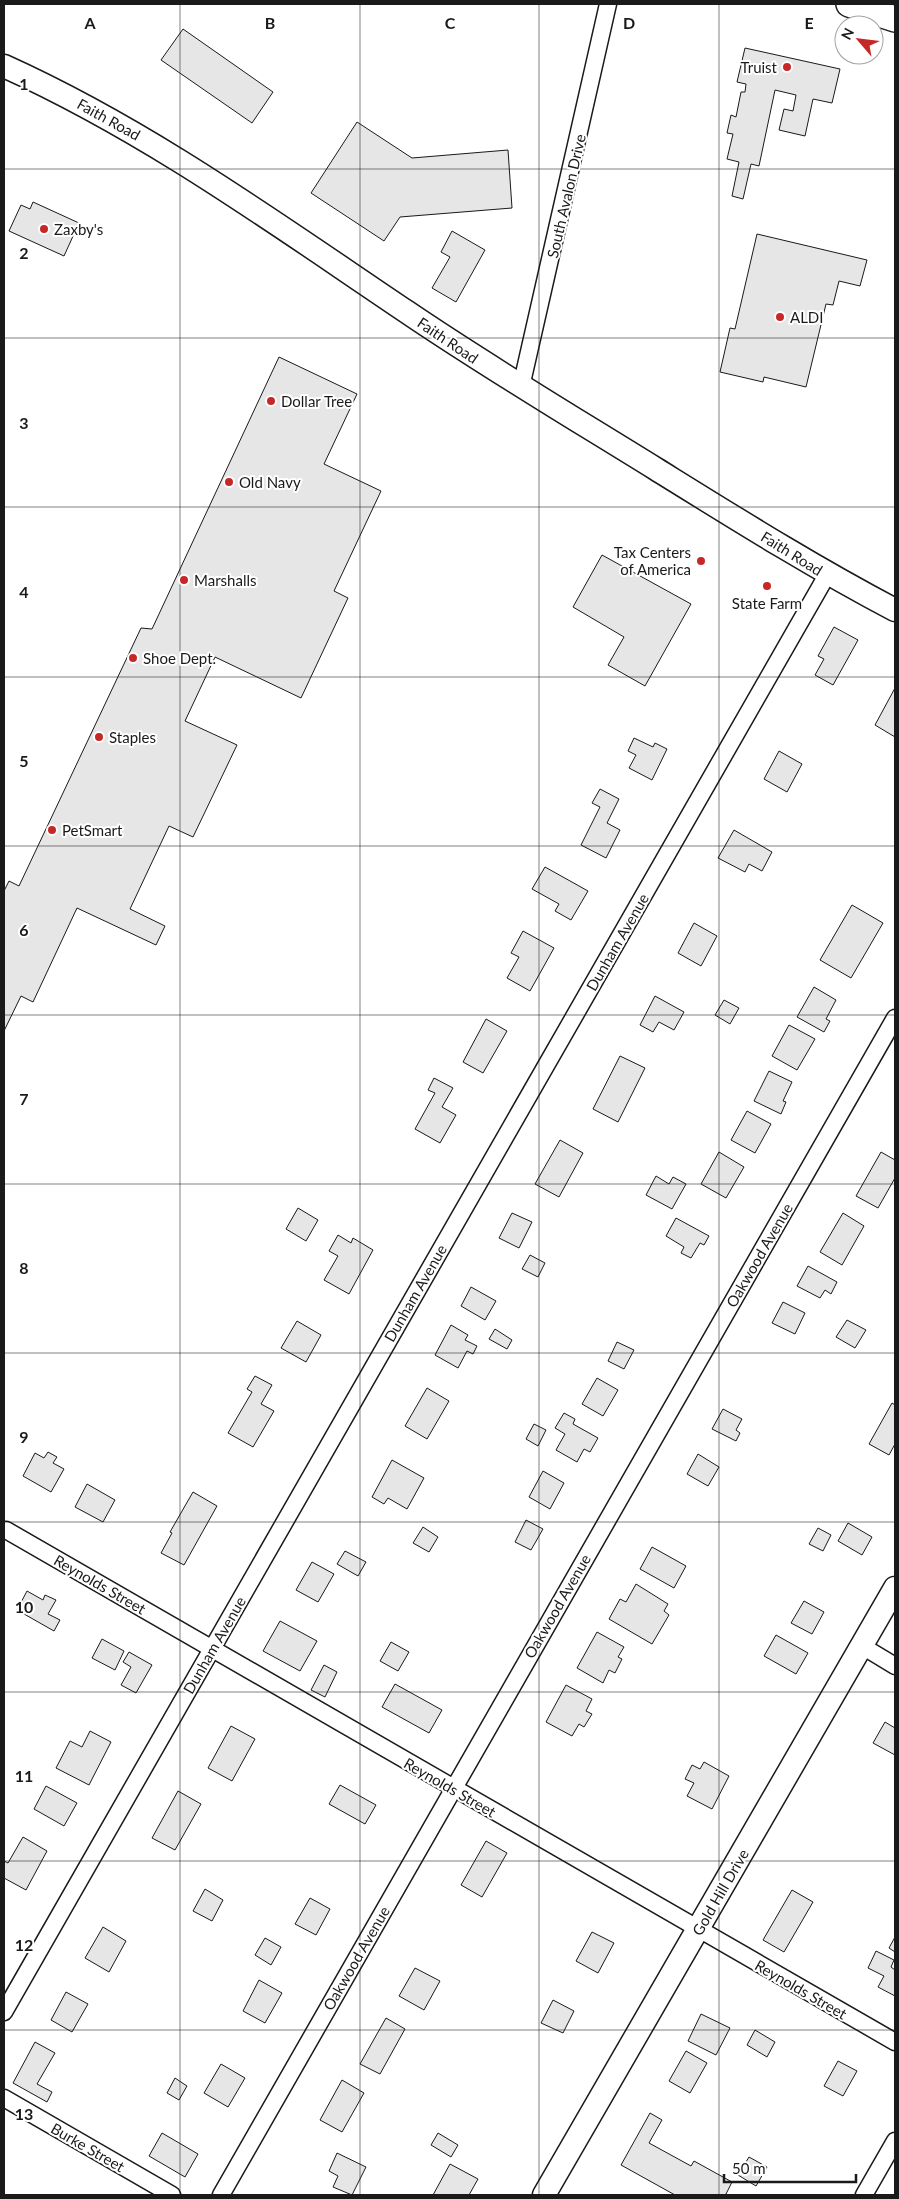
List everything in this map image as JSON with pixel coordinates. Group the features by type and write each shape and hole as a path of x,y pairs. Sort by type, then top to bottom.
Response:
{"main road":[{"path":"849,4 895,18"},
{"name":"Faith Road","path":"4,66 88,106 154,144 521,387 827,575 895,610"},
{"name":"Gold Hill Drive","path":"544,2195 895,1588"}],"street":[{"name":"South Avalon Drive","path":"521,387 608,4"},
{"name":"Dunham Avenue","path":"4,2012 827,575"},
{"name":"Oakwood Avenue","path":"221,2195 895,1018"},
{"name":"Reynolds Street","path":"6,1530 452,1789 895,2042"},
{"path":"862,1646 895,1666"},
{"name":"Burke Street","path":"4,2098 172,2195"},
{"path":"864,2195 895,2141"}],"building":[{"path":"183,29 273,92 252,123 161,60"},
{"path":"745,48 840,69 832,103 813,99 805,136 779,130 784,109 793,111 796,95 775,90 759,166 751,164 743,199 732,196 739,162 727,159 733,134 727,133 731,115 736,117 741,92 745,92 746,84 737,82"},
{"path":"357,122 412,158 508,150 512,208 400,217 384,241 311,193"},
{"path":"33,202 79,223 64,256 9,231 21,205 30,209"},
{"path":"452,231 485,250 456,302 432,288 450,257 441,252"},
{"name":"ALDI","path":"757,234 867,260 860,286 839,281 833,305 826,304 806,387 764,377 763,382 720,372 730,328 735,329"},
{"path":"279,357 357,394 324,464 381,491 334,591 348,598 301,698 215,657 185,721 237,745 193,837 169,826 130,909 165,926 156,945 77,908 33,1002 21,996 4,1031 4,891 9,881 19,886 141,628 152,629"},
{"path":"602,555 691,604 645,686 608,665 624,637 573,607"},
{"path":"834,627 858,640 833,685 815,675 824,659 818,656"},
{"path":"895,688 895,737 875,725"},
{"path":"634,738 653,747 655,743 667,749 652,780 629,768 636,755 628,751"},
{"path":"779,751 802,764 787,792 764,779"},
{"path":"600,789 619,799 607,823 620,830 606,858 581,845 600,807 592,803"},
{"path":"734,830 772,852 762,871 749,864 745,872 718,858"},
{"path":"545,867 588,891 571,920 555,911 559,904 532,889"},
{"path":"852,905 883,923 851,978 820,960"},
{"path":"694,923 717,936 701,966 678,953"},
{"path":"523,931 554,948 530,991 507,978 519,957 511,953"},
{"path":"814,987 836,1000 826,1019 830,1021 824,1032 797,1017"},
{"path":"655,996 684,1012 674,1030 659,1022 653,1032 640,1025"},
{"path":"724,1000 739,1008 730,1024 715,1015"},
{"path":"486,1019 507,1031 483,1073 463,1062"},
{"path":"789,1025 815,1039 797,1070 772,1056"},
{"path":"620,1056 645,1068 618,1122 593,1109"},
{"path":"769,1071 792,1082 783,1101 786,1102 781,1114 754,1101"},
{"path":"434,1078 453,1088 442,1107 456,1115 440,1143 415,1129 435,1093 428,1090"},
{"path":"747,1111 771,1124 755,1153 731,1140"},
{"path":"560,1140 583,1153 559,1197 535,1184"},
{"path":"719,1152 744,1167 726,1198 701,1184"},
{"path":"881,1152 895,1160 895,1178 878,1208 856,1196"},
{"path":"656,1176 669,1184 673,1177 686,1184 672,1209 646,1195"},
{"path":"298,1208 318,1220 306,1241 286,1229"},
{"path":"512,1213 532,1222 519,1248 499,1238"},
{"path":"843,1213 864,1226 842,1265 820,1252"},
{"path":"676,1218 709,1236 704,1245 700,1243 691,1258 681,1253 684,1247 666,1236"},
{"path":"338,1235 351,1243 353,1238 373,1250 349,1294 324,1280 338,1256 329,1251"},
{"path":"530,1255 545,1263 538,1277 522,1269"},
{"path":"808,1266 837,1282 831,1294 825,1290 820,1298 797,1286"},
{"path":"471,1287 496,1301 485,1320 461,1306"},
{"path":"783,1302 805,1313 795,1334 772,1323"},
{"path":"847,1320 866,1330 855,1348 836,1337"},
{"path":"297,1321 321,1335 306,1362 281,1348"},
{"path":"451,1325 468,1335 465,1340 477,1346 473,1354 467,1351 458,1368 435,1355"},
{"path":"495,1329 512,1340 507,1349 489,1339"},
{"path":"617,1342 634,1350 624,1369 608,1361"},
{"path":"255,1376 272,1385 261,1404 274,1411 253,1447 228,1433 252,1392 247,1389"},
{"path":"597,1378 618,1390 603,1416 582,1404"},
{"path":"427,1388 449,1401 427,1439 405,1426"},
{"path":"892,1403 895,1405 895,1444 889,1455 869,1444"},
{"path":"723,1409 742,1419 736,1430 740,1433 736,1441 712,1429"},
{"path":"564,1413 575,1419 573,1424 598,1438 590,1452 584,1449 577,1462 556,1450 565,1434 555,1428"},
{"path":"534,1424 546,1430 538,1446 526,1439"},
{"path":"48,1452 57,1457 53,1463 64,1469 51,1492 23,1476 35,1453 44,1458"},
{"path":"698,1454 719,1467 708,1486 687,1474"},
{"path":"392,1460 424,1478 407,1509 388,1498 384,1504 372,1497"},
{"path":"543,1471 564,1483 550,1509 529,1497"},
{"path":"87,1484 115,1500 103,1522 75,1507"},
{"path":"193,1492 217,1506 184,1565 161,1553 172,1533 170,1532"},
{"path":"526,1520 543,1529 531,1550 515,1542"},
{"path":"848,1523 872,1537 862,1555 838,1541"},
{"path":"423,1527 438,1537 429,1552 413,1543"},
{"path":"818,1528 831,1535 823,1551 809,1544"},
{"path":"652,1547 686,1566 674,1588 640,1569"},
{"path":"345,1551 366,1562 358,1576 337,1564"},
{"path":"312,1562 334,1574 318,1602 296,1590"},
{"path":"636,1584 668,1604 664,1611 669,1615 652,1644 609,1619 620,1599 626,1602"},
{"path":"27,1591 43,1600 45,1595 56,1600 48,1614 60,1620 54,1631 17,1610"},
{"path":"804,1601 824,1612 812,1634 791,1623"},
{"path":"280,1621 317,1641 300,1671 263,1651"},
{"path":"597,1632 624,1647 618,1657 622,1659 615,1673 609,1670 603,1683 577,1668"},
{"path":"776,1635 808,1653 796,1674 764,1656"},
{"path":"102,1639 124,1651 115,1670 92,1658"},
{"path":"391,1642 409,1652 398,1671 380,1661"},
{"path":"129,1652 152,1665 136,1693 121,1685 131,1667 123,1662"},
{"path":"324,1665 337,1672 325,1697 311,1690"},
{"path":"395,1684 442,1710 429,1733 382,1707"},
{"path":"566,1685 592,1699 586,1711 592,1714 584,1727 579,1724 572,1736 546,1722"},
{"path":"885,1722 895,1728 895,1755 873,1743"},
{"path":"231,1726 255,1739 232,1781 208,1768"},
{"path":"90,1731 111,1742 89,1785 56,1768 70,1741 82,1747"},
{"path":"704,1762 729,1776 712,1809 687,1796 694,1783 685,1779 692,1765 700,1769"},
{"path":"340,1785 376,1805 365,1824 329,1804"},
{"path":"46,1786 77,1803 64,1826 34,1809"},
{"path":"178,1791 201,1804 175,1850 152,1838"},
{"path":"23,1837 47,1851 26,1890 4,1878 4,1861 8,1863"},
{"path":"486,1841 507,1853 482,1897 461,1885"},
{"path":"205,1889 223,1900 212,1921 193,1911"},
{"path":"792,1890 813,1902 784,1952 763,1940"},
{"path":"310,1898 330,1909 316,1935 295,1924"},
{"path":"103,1927 126,1941 109,1972 85,1958"},
{"path":"592,1932 614,1943 598,1973 576,1961"},
{"path":"895,1937 895,1952 889,1948"},
{"path":"265,1938 281,1947 271,1965 255,1955"},
{"path":"876,1951 894,1960 891,1967 895,1970 895,1996 878,1987 884,1976 868,1968"},
{"path":"415,1968 440,1981 424,2010 399,1996"},
{"path":"259,1980 282,1993 265,2023 243,2011"},
{"path":"66,1992 88,2004 72,2032 51,2020"},
{"path":"553,2000 574,2011 563,2033 541,2023"},
{"path":"701,2014 730,2028 716,2055 688,2041"},
{"path":"386,2018 405,2029 380,2074 360,2064"},
{"path":"755,2030 775,2042 767,2057 747,2045"},
{"path":"35,2042 55,2053 37,2084 52,2092 47,2102 13,2083"},
{"path":"686,2051 707,2063 690,2093 669,2081"},
{"path":"838,2061 857,2071 843,2096 824,2086"},
{"path":"221,2064 245,2078 228,2107 204,2093"},
{"path":"175,2078 187,2086 179,2100 167,2093"},
{"path":"342,2080 364,2093 342,2132 320,2120"},
{"path":"650,2113 662,2120 649,2143 691,2166 694,2161 732,2182 726,2194 729,2195 675,2195 621,2165"},
{"path":"162,2133 198,2154 185,2177 149,2156"},
{"path":"438,2133 458,2145 451,2157 431,2145"},
{"path":"337,2153 366,2167 352,2195 333,2187 338,2176 329,2171"},
{"path":"749,2157 767,2167 756,2186 738,2175"},
{"path":"450,2164 478,2179 469,2195 433,2195"}],"place":[{"name":"Truist","path":"787,67"},
{"name":"Zaxby's","path":"44,229"},
{"name":"ALDI","path":"780,317"},
{"name":"Dollar Tree","path":"271,401"},
{"name":"Old Navy","path":"229,482"},
{"name":"Tax Centers of America","path":"701,561"},
{"name":"Marshalls","path":"184,580"},
{"name":"State Farm","path":"767,586"},
{"name":"Shoe Dept.","path":"133,658"},
{"name":"Staples","path":"99,737"},
{"name":"PetSmart","path":"52,830"}]}
